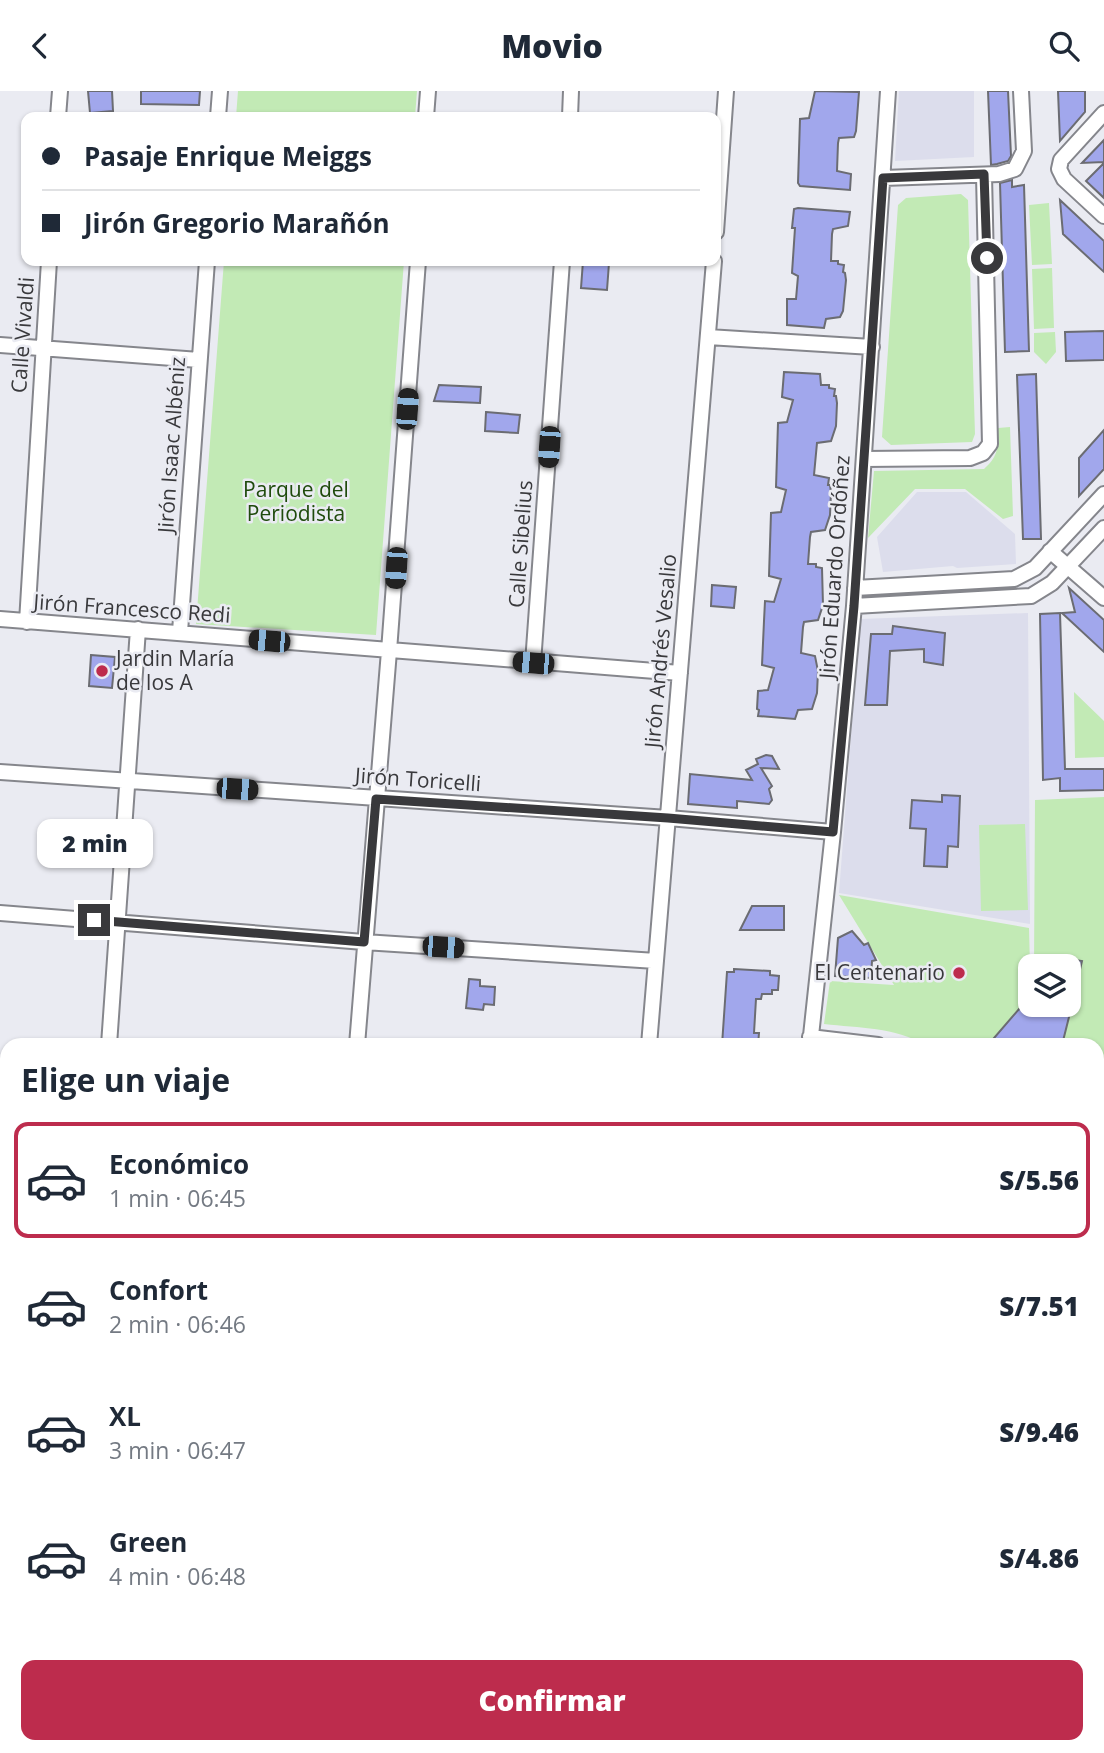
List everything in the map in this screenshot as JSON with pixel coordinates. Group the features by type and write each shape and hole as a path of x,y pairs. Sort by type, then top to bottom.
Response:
{"street":[{"path":"58,112 60,91"},
{"path":"218,112 220,91"},
{"path":"426,112 428,91"},
{"path":"570,112 571,91"},
{"path":"721,162 726,91"},
{"name":"Jirón Eduardo Ordóñez","path":"810,1038 854,606 888,91"},
{"path":"883,178 984,174 1015,169 1024,151 1021,91"},
{"path":"1104,113 1061,159 1059,169 1064,179 1104,216"},
{"path":"864,459 970,458 985,452 990,444 984,174"},
{"name":"Calle Vivaldi","path":"27,622 49,266"},
{"name":"Jirón Isaac Albéniz","path":"180,632 207,266"},
{"path":"357,1038 418,266"},
{"name":"Calle Sibelius","path":"533,663 562,266"},
{"name":"Jirón Andrés Vesalio","path":"650,1038 714,266"},
{"path":"708,337 872,347"},
{"path":"0,345 199,360"},
{"path":"855,588 1014,579 1035,568 1104,494"},
{"path":"854,606 1031,596 1052,583 1104,528"},
{"path":"1050,551 1104,598"},
{"name":"Jirón Francesco Redi","path":"0,619 680,673"},
{"path":"109,1038 138,629"},
{"name":"Jirón Toricelli","path":"0,772 668,818 833,832"},
{"path":"0,913 364,942 656,961"}],"shaded area":[{"path":"899,91 974,91 974,157 895,161"},
{"path":"917,492 966,492 1015,534 1016,564 883,572 877,537"},
{"path":"1028,613 1030,924 839,893 860,619"}],"green space":[{"path":"238,91 417,91 415,112 236,112"},
{"path":"961,194 968,200 975,434 972,442 891,445 882,437 898,205 906,198"},
{"path":"1049,203 1052,264 1032,265 1029,205"},
{"name":"Parque del Periodista","path":"224,266 404,266 376,635 196,624"},
{"path":"1052,268 1054,328 1034,329 1032,269"},
{"path":"1055,332 1056,352 1046,364 1034,352 1034,333"},
{"path":"1010,427 1013,516 1003,519 965,489 915,489 868,538 874,471 984,469 997,451 998,428"},
{"path":"1074,692 1104,721 1104,757 1075,758"},
{"path":"1104,797 1104,1038 910,1038 889,1031 824,1024 830,981 894,985 839,895 1029,928 1030,954 1018,954 1018,1017 1081,1017 1081,954 1034,954 1035,800"},
{"path":"1025,824 1028,910 981,911 979,825"}],"building":[{"path":"88,91 112,91 113,111 90,112"},
{"path":"141,91 200,91 199,105 141,104"},
{"path":"815,91 859,92 854,137 839,138 838,143 837,171 851,174 850,190 800,186 798,183 800,119 809,118"},
{"path":"988,91 1008,91 1011,156 1008,161 991,165"},
{"path":"1058,91 1085,91 1085,112 1060,141"},
{"path":"1104,140 1104,162 1082,163"},
{"path":"1104,163 1104,198 1086,181"},
{"path":"1012,180 1012,187 1024,185 1029,351 1005,352 1000,183"},
{"path":"1060,200 1104,241 1104,272 1063,234"},
{"path":"794,209 850,212 848,226 833,229 832,234 831,261 844,265 846,280 843,311 840,317 826,319 824,328 787,325 787,299 796,299 798,276 792,273 795,228 792,228"},
{"path":"583,266 609,266 607,290 581,288"},
{"path":"1104,331 1104,360 1066,361 1065,332"},
{"path":"784,372 820,374 821,385 829,385 829,388 835,389 837,403 836,426 831,441 817,443 814,475 829,478 831,492 830,515 825,530 811,532 808,564 816,564 816,567 822,568 823,605 818,620 804,622 801,653 815,656 818,671 817,693 812,709 798,710 795,719 758,716 757,709 758,691 768,690 774,668 762,665 765,601 774,602 781,579 769,576 771,513 781,512 786,490 776,487 778,423 787,422 793,400 782,397"},
{"path":"1036,374 1041,539 1023,539 1017,375"},
{"path":"439,385 481,387 480,403 434,401"},
{"path":"486,412 520,415 518,433 485,431"},
{"path":"1104,430 1104,469 1079,496 1079,458"},
{"path":"712,585 736,587 734,608 711,606"},
{"path":"1069,588 1104,620 1104,652 1062,613 1075,612"},
{"path":"1060,613 1065,769 1104,769 1104,790 1060,791 1060,778 1043,780 1040,614"},
{"path":"893,626 945,633 943,665 924,662 924,649 890,651 887,705 865,705 871,634 892,634"},
{"name":"Jardin María de los A","path":"91,655 115,657 112,688 89,686"},
{"path":"772,756 779,769 761,768 772,786 769,789 772,800 769,804 737,801 737,808 688,804 690,774 752,780 746,770 758,764 756,759"},
{"path":"942,795 960,796 958,847 948,846 947,867 924,866 926,829 910,828 912,800 942,802"},
{"path":"752,906 784,906 784,930 740,930"},
{"path":"852,931 864,945 868,943 876,960 872,961 871,978 835,976 838,938"},
{"path":"734,969 770,971 770,975 779,976 778,990 772,990 772,994 762,994 761,999 756,999 754,1033 759,1033 759,1038 722,1038 727,972 734,972"},
{"path":"469,979 480,980 480,986 495,987 494,1005 484,1004 483,1010 466,1008"},
{"path":"1018,1010 1018,1017 1069,1017 1064,1038 994,1038"}],"place":[{"name":"Jardin María de los A","path":"102,671"},
{"name":"El Centenario","path":"959,973"}],"route":[{"path":"94,920 364,942 376,799 833,832 854,606 883,178 984,174 987,258"}]}
